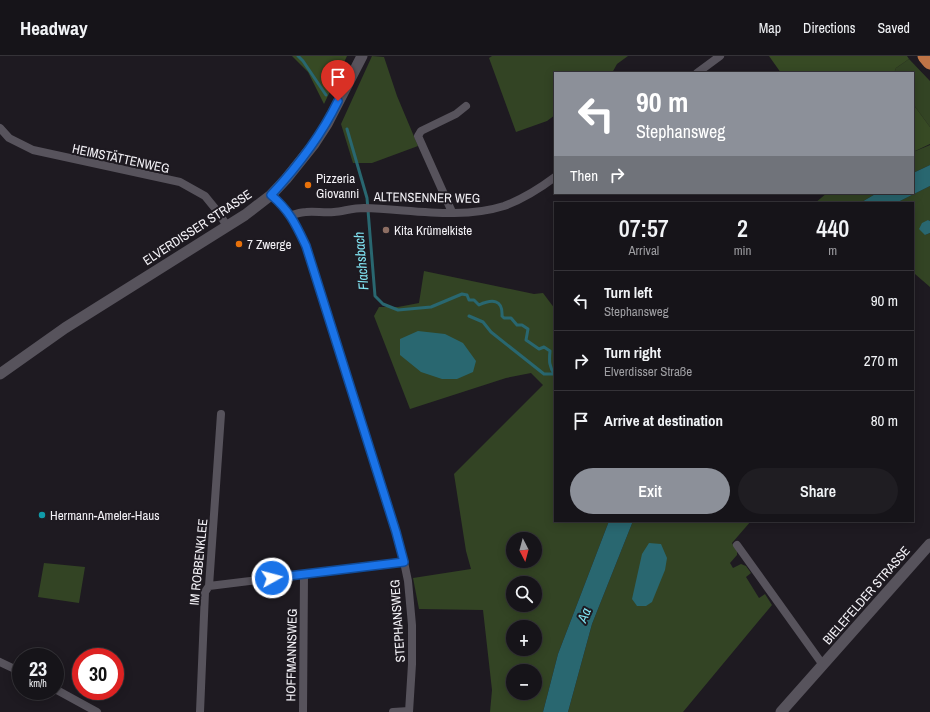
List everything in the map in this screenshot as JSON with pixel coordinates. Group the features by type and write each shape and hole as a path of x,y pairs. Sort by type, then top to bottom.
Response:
{"highway":[{"path":"925,56 930,62"}],"main road":[{"name":"ELVERDISSER STRASSE","path":"0,374 65,328 245,215 271,195 314,144 327,124 362,56"},
{"name":"BIELEFELDER STRASSE","path":"781,712 930,544"}],"street":[{"path":"698,72 720,56"},
{"path":"452,212 418,136 421,131 456,114 466,106"},
{"name":"HEIMSTÄTTENWEG","path":"1,132 9,138 33,150 58,157 180,182 205,196 227,226"},
{"name":"ALTENSENNER WEG","path":"291,215 306,212 333,212 348,209 418,212 485,210 504,206 522,198 538,190 554,179"},
{"name":"STEPHANSWEG","path":"271,195 281,203 291,215 306,246 396,532 408,581 412,625 412,664 409,712"},
{"name":"IM ROBBENKLEE","path":"200,712 205,592 209,586 221,414"},
{"name":"BIELEFELDER STRASSE","path":"737,545 823,665"},
{"path":"209,586 404,562"},
{"name":"HOFFMANNSWEG","path":"303,712 304,574"},
{"path":"0,662 12,668"},
{"path":"64,694 97,712"},
{"path":"394,712 409,712"}],"green space":[{"path":"292,56 347,56 324,104 308,72"},
{"path":"372,56 384,57 397,96 418,146 372,163 353,163 341,124"},
{"path":"492,56 628,56 617,64 613,72 554,72 554,116 547,121 516,132 489,58"},
{"path":"769,56 907,56 909,59 896,68 894,72 780,72"},
{"path":"909,59 930,81 930,127 914,105 914,72 894,72 896,68"},
{"path":"914,105 930,127 930,144 914,152"},
{"path":"930,145 930,165 914,173 914,152"},
{"path":"930,186 930,221 928,220 925,235 930,233 930,287 915,274 914,275 914,202 898,202"},
{"path":"826,194 875,194 862,202 816,202"},
{"path":"424,271 534,294 543,293 554,308 554,522 609,522 558,654 543,712 490,712 492,690 483,610 419,609 413,578 471,569 466,551 454,474 543,385 531,373 506,378 410,409 374,316 379,307 398,307 419,303"},
{"path":"633,522 750,522 732,543 737,551 737,555 730,563 733,568 741,564 746,566 751,573 746,577 759,598 765,594 772,605 683,712 568,712 592,624"},
{"path":"44,563 85,567 79,603 38,597"}],"water":[{"path":"930,165 930,186 914,194 914,173"},
{"path":"875,194 914,194 898,202 862,202"},
{"path":"928,220 930,221 930,233 925,235 919,229 922,223"},
{"path":"418,331 445,334 463,343 476,361 473,372 457,379 442,379 421,372 400,355 400,339"},
{"name":"Aa","path":"609,522 633,522 592,624 568,712 543,712 558,654"},
{"path":"649,543 661,544 667,558 665,570 652,602 646,606 637,606 632,599 642,554"}],"waterway":[{"name":"Flachsbach","path":"298,56 326,95"},
{"name":"Flachsbach","path":"347,129 367,198 375,296 383,304 398,310 431,307 462,294 467,295 469,300 474,300 479,305 492,301 499,303 502,310 502,316 504,318 511,318 517,325 522,325 528,329 526,340 539,349 544,347 550,351 550,364 554,373"},
{"name":"Flachsbach","path":"469,316 483,322 491,332 544,374 554,374"}],"place":[{"name":"Pizzeria Giovanni","path":"308,185"},
{"name":"Kita Krümelkiste","path":"386,230"},
{"name":"7 Zwerge","path":"239,244"},
{"name":"Hermann-Ameler-Haus","path":"42,515"}],"route":[{"path":"272,578 404,562 396,532 306,246 291,215 281,203 271,195 314,144 327,124 338,101"}]}
